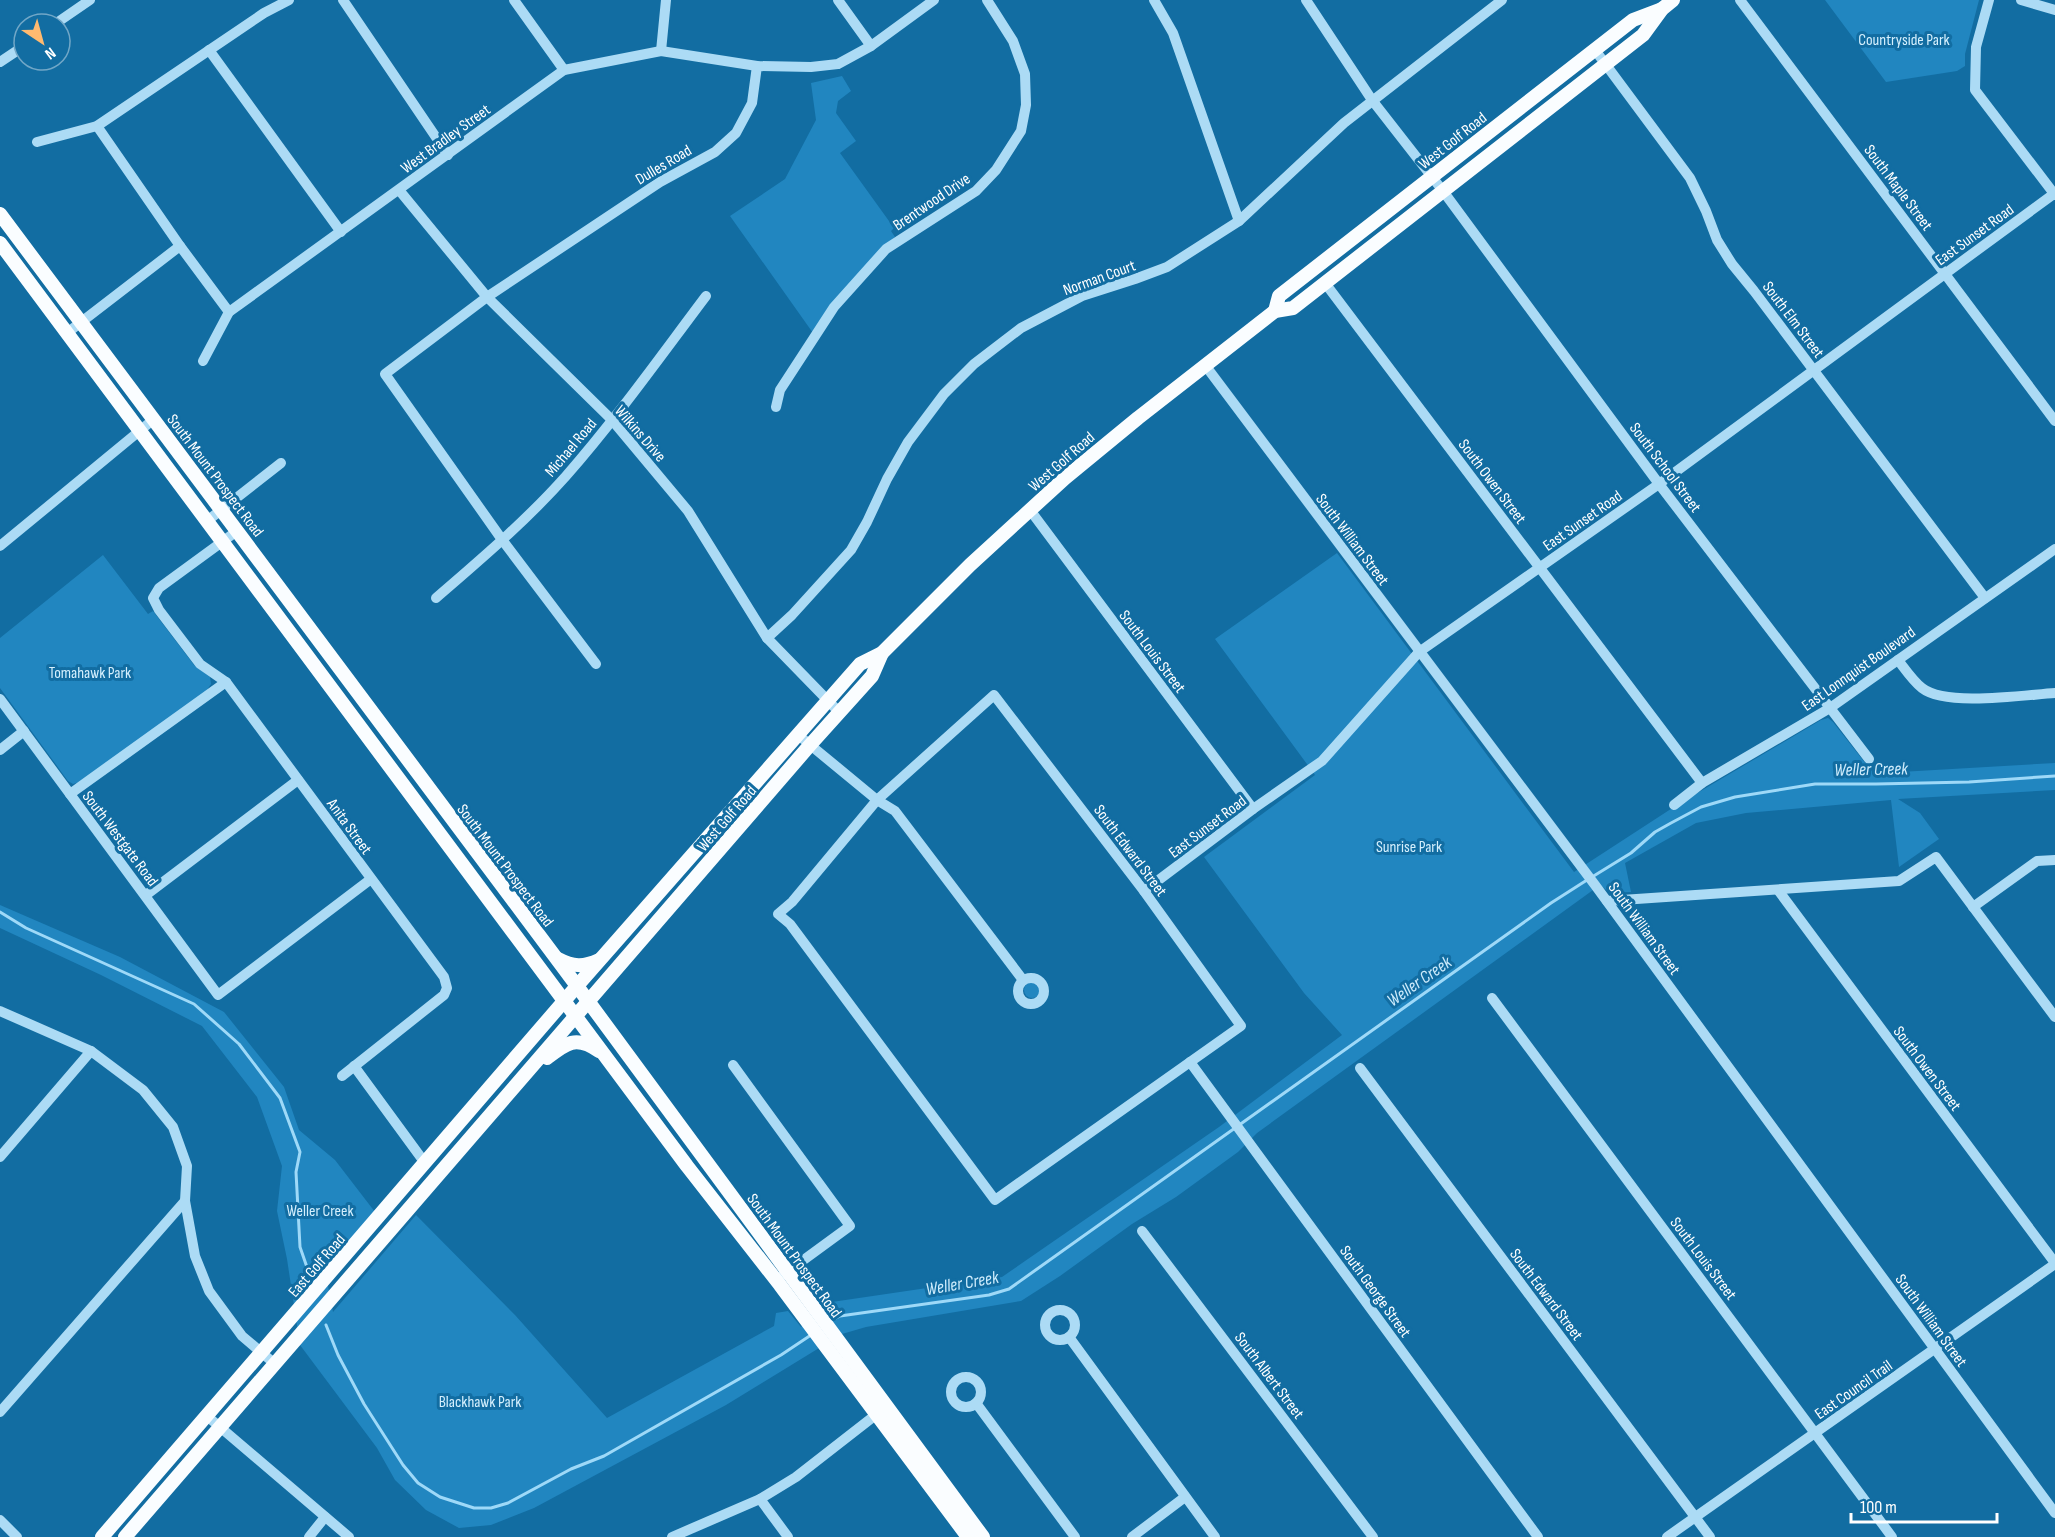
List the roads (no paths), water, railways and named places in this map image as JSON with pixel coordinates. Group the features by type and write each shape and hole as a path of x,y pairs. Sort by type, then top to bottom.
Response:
{"main road":[{"name":"West Golf Road","path":"1275,311 1280,296 1633,20 1667,4"},
{"name":"West Golf Road","path":"577,986 860,664 882,653 943,591 1030,510 1099,450 1205,365 1275,311 1293,308 1643,35 1667,4"},
{"name":"South Mount Prospect Road","path":"0,214 577,986 834,1347 983,1537"},
{"name":"South Mount Prospect Road","path":"0,243 687,1166 782,1276"},
{"name":"West Golf Road","path":"588,1002 872,676 882,653"},
{"path":"515,933 550,999 548,1020"},
{"path":"555,957 565,963 581,966 601,959"},
{"name":"East Golf Road","path":"102,1537 577,986"},
{"name":"East Golf Road","path":"125,1537 588,1002"},
{"path":"526,1074 568,1043 582,1042 591,1045 603,1054"},
{"name":"South Mount Prospect Road","path":"882,1410 968,1537"}],"street":[{"path":"72,12 90,0"},
{"path":"37,142 98,126 264,13 289,0"},
{"path":"343,0 448,154"},
{"path":"514,0 564,70"},
{"path":"661,51 666,0"},
{"path":"838,0 871,46"},
{"path":"757,66 811,67 838,64 871,46 934,0"},
{"name":"Brentwood Drive","path":"776,407 780,390 834,307 886,249 976,191 996,170 1021,131 1026,105 1025,74 1012,41 987,0"},
{"path":"1154,0 1173,33 1239,221"},
{"name":"South School Street","path":"1306,0 1372,100 1443,191 1659,484 1869,759"},
{"name":"Norman Court","path":"767,638 792,615 851,550 908,442 944,394 974,364 1021,328 1082,296 1167,267 1221,234 1239,221 1336,130 1372,100 1502,0"},
{"name":"South Maple Street","path":"1740,0 2055,421"},
{"path":"1989,0 1976,47 1975,90 2055,194"},
{"path":"2020,0 2055,10"},
{"path":"209,50 341,232"},
{"name":"South Elm Street","path":"1595,50 1690,177 1717,240 1732,264 1985,598"},
{"name":"West Bradley Street","path":"203,361 229,312 564,70 661,51 757,66"},
{"name":"Dulles Road","path":"503,541 385,374 487,297 660,182 715,152 736,134 752,103 757,66"},
{"path":"98,126 180,246 229,312"},
{"name":"Wilkins Drive","path":"399,190 487,297 612,420 688,511 767,638 839,712"},
{"name":"East Sunset Road","path":"1144,891 1253,809 1322,761 1419,652 1659,484 2055,194"},
{"path":"67,333 180,246"},
{"name":"South Owen Street","path":"1325,283 1702,783"},
{"name":"Michael Road","path":"435,598 503,541 565,477 612,420 706,296"},
{"name":"South William Street","path":"1205,365 1607,901 2055,1513"},
{"path":"0,546 154,419"},
{"path":"207,521 281,463"},
{"name":"South Louis Street","path":"1030,510 1253,809"},
{"path":"223,541 237,531"},
{"name":"Anita Street","path":"223,541 159,588 153,598 159,610 200,664 226,682 444,977 447,988 444,995 354,1066"},
{"path":"503,541 596,664"},
{"name":"East Lonnquist Boulevard","path":"1674,804 1702,783 1830,708 2055,549"},
{"path":"1898,660 1921,688 1936,696 1956,699 2055,693"},
{"path":"70,794 226,682"},
{"name":"South Edward Street","path":"877,800 994,695 1144,891 1241,1026 1190,1062"},
{"name":"South Westgate Road","path":"0,699 218,996 371,879"},
{"path":"0,750 24,731"},
{"path":"797,734 877,800 895,811 1023,980"},
{"path":"146,895 298,780"},
{"path":"877,800 792,903 778,914 790,924 995,1200 1190,1062"},
{"path":"1607,901 1899,881 1936,856 2055,1017"},
{"path":"1973,907 2037,861 2055,860"},
{"name":"South Owen Street","path":"1778,890 2055,1264"},
{"name":"South Louis Street","path":"1491,998 1892,1537"},
{"path":"0,1011 91,1051 143,1090 172,1127 188,1166 185,1201 195,1256 209,1291 242,1336 275,1364"},
{"path":"0,1156 91,1051"},
{"name":"South George Street","path":"1190,1062 1538,1537"},
{"path":"733,1065 850,1226 782,1276"},
{"path":"342,1076 354,1066 425,1163"},
{"name":"South Edward Street","path":"1360,1068 1710,1537"},
{"path":"0,1412 185,1201"},
{"name":"South Albert Street","path":"1143,1231 1373,1537"},
{"name":"East Council Trail","path":"1667,1537 2055,1264"},
{"path":"1069,1337 1215,1537"},
{"path":"976,1403 1075,1537"},
{"path":"672,1537 760,1499 795,1477 882,1410"},
{"path":"207,1416 349,1537"},
{"path":"1132,1537 1185,1497"},
{"path":"760,1499 788,1537"},
{"path":"309,1537 326,1517"},
{"path":"0,1520 17,1537"}],"waterway":[{"name":"Weller Creek","path":"1592,877 1631,853 1655,832 1671,823 1701,807 1735,797 1815,784 1969,782 2055,776"},
{"name":"Weller Creek","path":"836,1318 989,1295 1009,1289 1551,903 1587,880"},
{"name":"Weller Creek","path":"0,912 26,928 194,1004 239,1044 280,1098 300,1152 296,1172 300,1247 310,1276"},
{"name":"Weller Creek","path":"326,1325 338,1355 364,1404 403,1465 418,1483 440,1497 474,1508 491,1508 508,1503 571,1469 604,1456 781,1355 811,1335"}],"park label":[{"name":"Countryside Park","path":"1904,39"},
{"name":"Tomahawk Park","path":"90,672"},
{"name":"Sunrise Park","path":"1409,846"},
{"name":"Blackhawk Park","path":"480,1401"}]}
